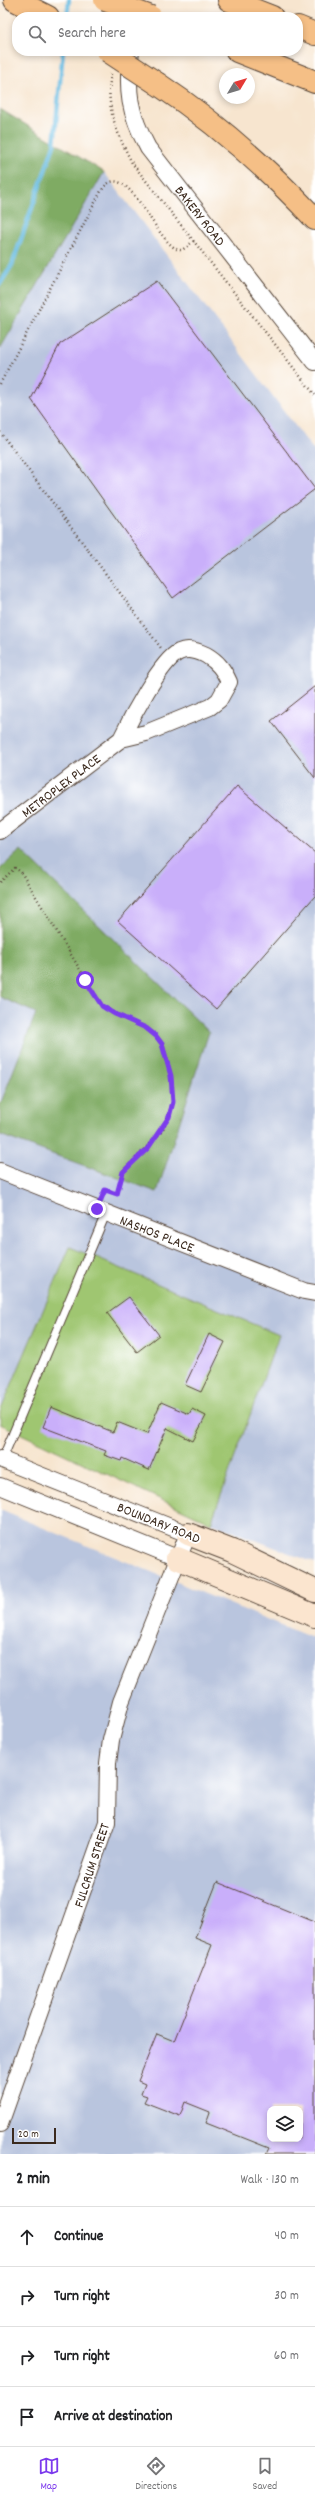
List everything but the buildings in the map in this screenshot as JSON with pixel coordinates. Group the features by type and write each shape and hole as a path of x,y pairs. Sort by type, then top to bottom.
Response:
{"highway":[{"path":"16,0 39,12"},
{"path":"105,0 137,12"},
{"path":"229,0 259,12"},
{"path":"303,29 315,34"},
{"path":"116,56 186,102 244,148 315,219"},
{"path":"250,56 315,82"}],"street":[{"path":"137,12 138,0"},
{"name":"BAKERY ROAD","path":"130,56 128,81 129,102 137,127 148,148 315,362"},
{"name":"METROPLEX PLACE","path":"0,831 121,739 153,730 210,707 219,700 229,682 223,668 212,658 197,650 179,652 170,659 137,708 121,739"},
{"name":"NASHOS PLACE","path":"0,1171 304,1291 315,1293"},
{"name":"BOUNDARY ROAD","path":"1,1460 232,1551 315,1591"},
{"name":"BOUNDARY ROAD","path":"0,1486 315,1616"},
{"name":"FULCRUM STREET","path":"0,2124 99,1847 106,1822 108,1763 117,1717 177,1558 188,1534"}],"lane":[{"path":"1,1460 102,1211"}],"path":[{"path":"0,384 100,193 108,182 114,181 123,184 149,214 165,241 173,248 182,250 194,241"},
{"path":"0,432 170,659"},
{"path":"0,882 16,868 21,872 102,1006 115,1014 146,1028 162,1044 171,1076 173,1102 169,1117 148,1148 123,1172 117,1194 105,1190 102,1211"}],"shaded area":[{"path":"104,172 315,452 315,1563 211,1523 279,1335 70,1247 0,1412 0,349"},
{"path":"0,1510 315,1639 315,2154 0,2154"}],"green space":[{"path":"0,109 104,172 0,349"},
{"path":"21,850 209,1032 157,1192 0,1135 0,1105 36,1013 0,997 0,869"},
{"path":"70,1247 279,1335 211,1523 0,1424 0,1412"}],"waterway":[{"path":"68,12 69,0"},
{"path":"0,284 12,265 54,145 63,56"}],"route":[{"path":"85,980 102,1006 115,1014 146,1028 156,1036 162,1044 171,1076 173,1102 169,1117 162,1130 148,1148 123,1172 117,1194 105,1190 97,1209"}]}
